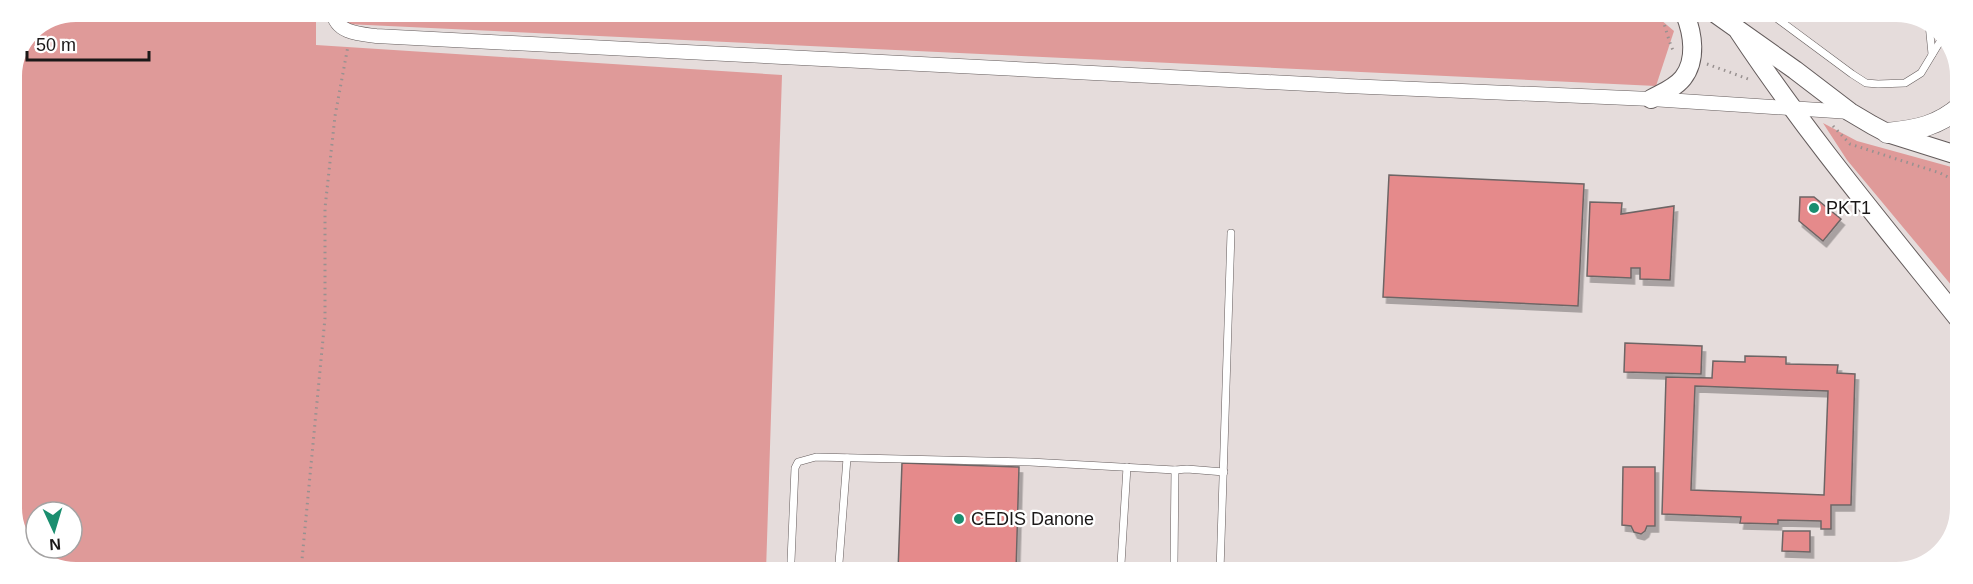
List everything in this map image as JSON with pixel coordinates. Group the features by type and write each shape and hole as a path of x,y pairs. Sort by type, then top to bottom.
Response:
{"main road":[{"path":"1887,133 1931,126 1950,115"}],"street":[{"path":"336,22 350,32 376,36 1347,86 1652,99 1850,112"},
{"path":"1652,99 1673,87 1684,77 1693,50 1693,36 1688,22"},
{"path":"1726,22 1850,112 1887,133 1950,153"},
{"path":"1739,32 1792,108 1950,309"}],"lane":[{"path":"1782,22 1866,82 1878,84 1905,82 1921,73 1939,43"},
{"path":"1930,34 1932,54"},
{"path":"1220,562 1231,233"},
{"path":"791,561 795,468 798,462 816,457 1030,462 1224,472"},
{"path":"839,562 847,458"},
{"path":"1121,562 1127,467"},
{"path":"1174,562 1175,470"}],"path":[{"path":"302,562 325,318 325,208 335,116 350,32"}],"shaded area":[{"path":"76,22 316,22 316,45 782,75 766,562 76,562 62,560 84,560 84,500 24,500 24,518 22,76 32,46 46,32"},
{"path":"346,22 1663,22 1674,31 1656,86 346,24"},
{"path":"1823,123 1857,141 1950,167 1950,284 1847,160"}],"building":[{"path":"1389,175 1584,184 1578,306 1383,297"},
{"name":"PKT1","path":"1800,197 1814,197 1841,219 1823,241 1799,221"},
{"path":"1590,202 1622,203 1621,214 1674,206 1670,280 1640,279 1640,268 1631,268 1631,278 1587,276"},
{"path":"1625,343 1702,346 1701,374 1624,372"},
{"path":"1745,356 1786,357 1786,364 1838,365 1837,373 1855,374 1851,505 1831,505 1831,529 1821,529 1821,521 1778,520 1778,524 1740,523 1741,517 1662,514 1666,377 1712,378 1713,361 1745,362","holes":["1695,386 1828,391 1824,495 1691,490"]},
{"name":"CEDIS Danone","path":"902,463 1019,467 1016,562 898,562"},
{"path":"1623,467 1655,467 1655,526 1647,526 1641,534 1634,532 1631,526 1622,525"},
{"path":"1783,531 1810,531 1810,552 1782,551"}],"place":[{"name":"PKT1","path":"1814,208"},
{"name":"CEDIS Danone","path":"959,519"}]}
